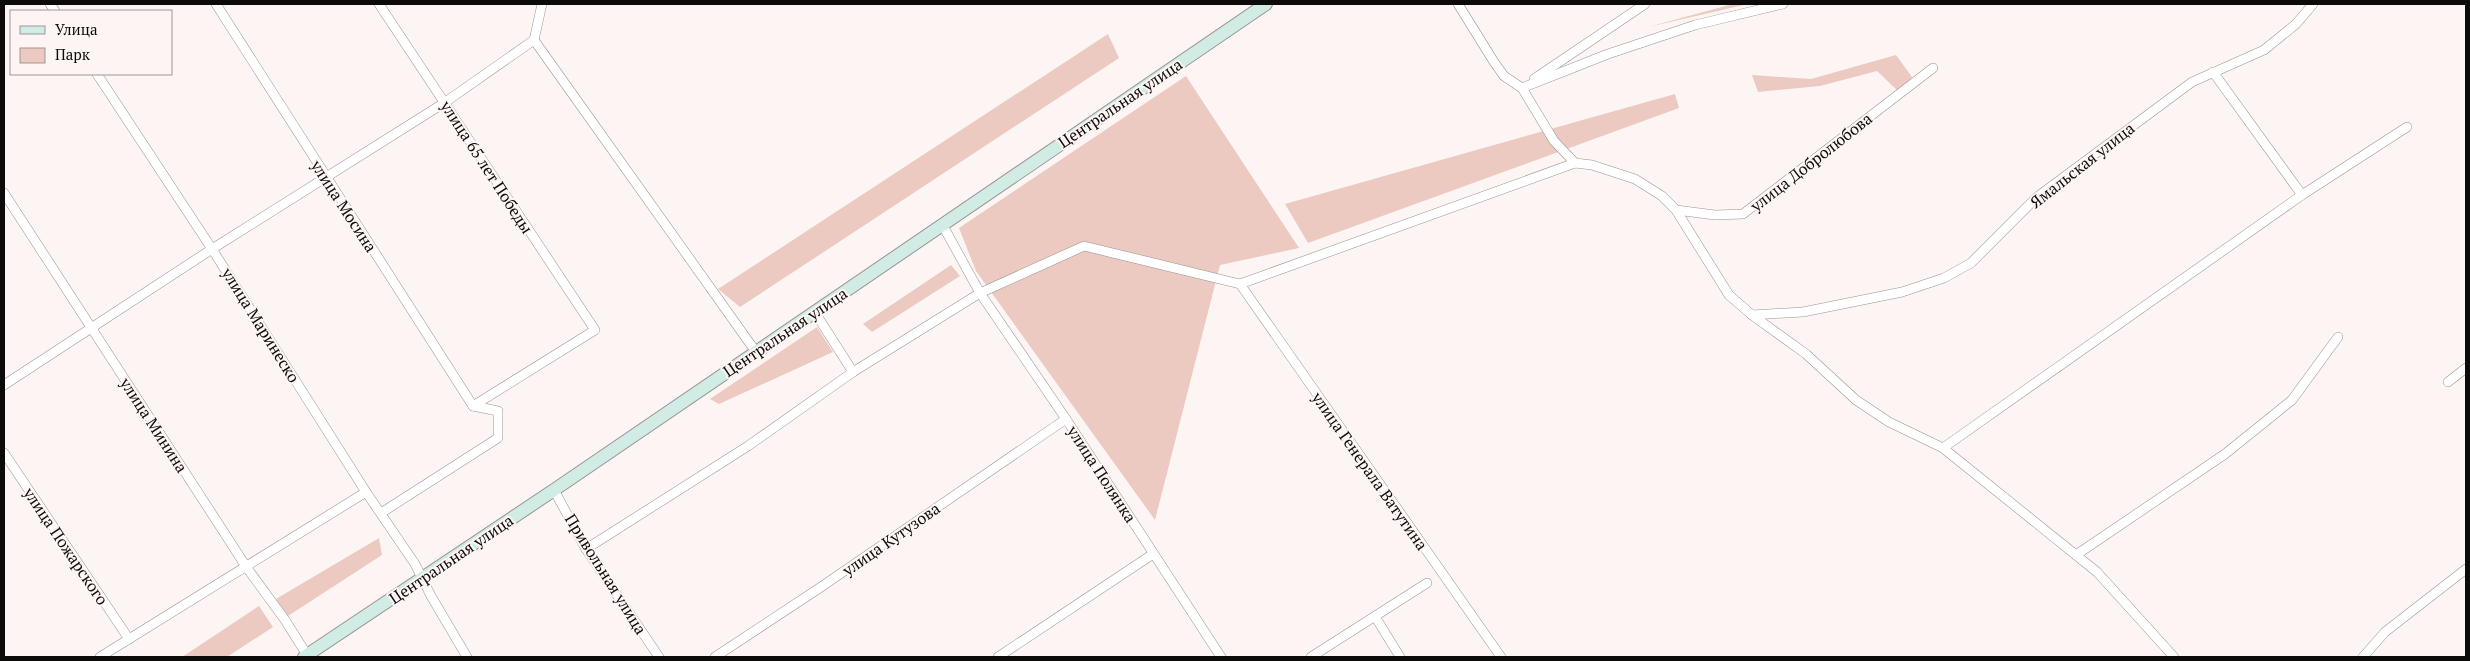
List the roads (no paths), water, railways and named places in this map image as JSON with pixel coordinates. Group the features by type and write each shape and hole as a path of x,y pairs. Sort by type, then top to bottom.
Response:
{"main road":[{"name":"Центральная улица","path":"305,656 554,490 1266,4"}],"street":[{"name":"улица Мосина","path":"216,4 473,406"},
{"name":"улица 65 лет Победы","path":"380,4 594,330 473,406"},
{"path":"4,385 212,249 444,103 534,40 542,4"},
{"path":"1458,4 1504,76 1522,88 1554,141 1575,163"},
{"path":"1522,88 1645,4"},
{"path":"1522,88 1608,54 1695,25 1783,4"},
{"name":"Ямальская улица","path":"1752,315 1803,312 1902,292 1944,278 1971,264 2038,197 2192,82 2264,50 2296,24 2313,4"},
{"path":"534,40 756,352"},
{"name":"улица Добролюбова","path":"1676,210 1716,214 1743,214 1933,68"},
{"path":"2213,72 2302,195"},
{"name":"улица Маринеско","path":"98,75 212,249 366,492 423,578"},
{"path":"1943,448 2302,195 2407,127"},
{"path":"586,549 748,446 852,372 980,293 1084,246 1240,284 1575,163 1592,165 1635,179 1662,196 1676,210 1716,277 1729,295 1752,315 1806,354 1856,400 1889,422 1943,448 2098,572 2174,657"},
{"name":"улица Минина","path":"4,193 247,568 286,620 305,656"},
{"name":"улица Полянка","path":"942,224 980,293 1066,419 1221,657"},
{"name":"улица Генерала Ватутина","path":"1240,284 1501,657"},
{"path":"814,311 852,372"},
{"path":"2076,555 2225,454 2292,400 2338,337"},
{"path":"2448,382 2466,368"},
{"path":"381,513 498,438 498,411 473,406"},
{"name":"улица Кутузова","path":"715,657 821,587 1066,419"},
{"name":"улица Пожарского","path":"4,453 129,639"},
{"name":"Привольная улица","path":"554,490 586,549 659,657"},
{"path":"100,657 247,568 366,492"},
{"path":"998,657 1153,554"},
{"path":"2363,657 2384,632 2466,569"},
{"path":"423,578 467,657"},
{"path":"1311,657 1376,618 1427,583"},
{"path":"1376,618 1400,657"}]}
